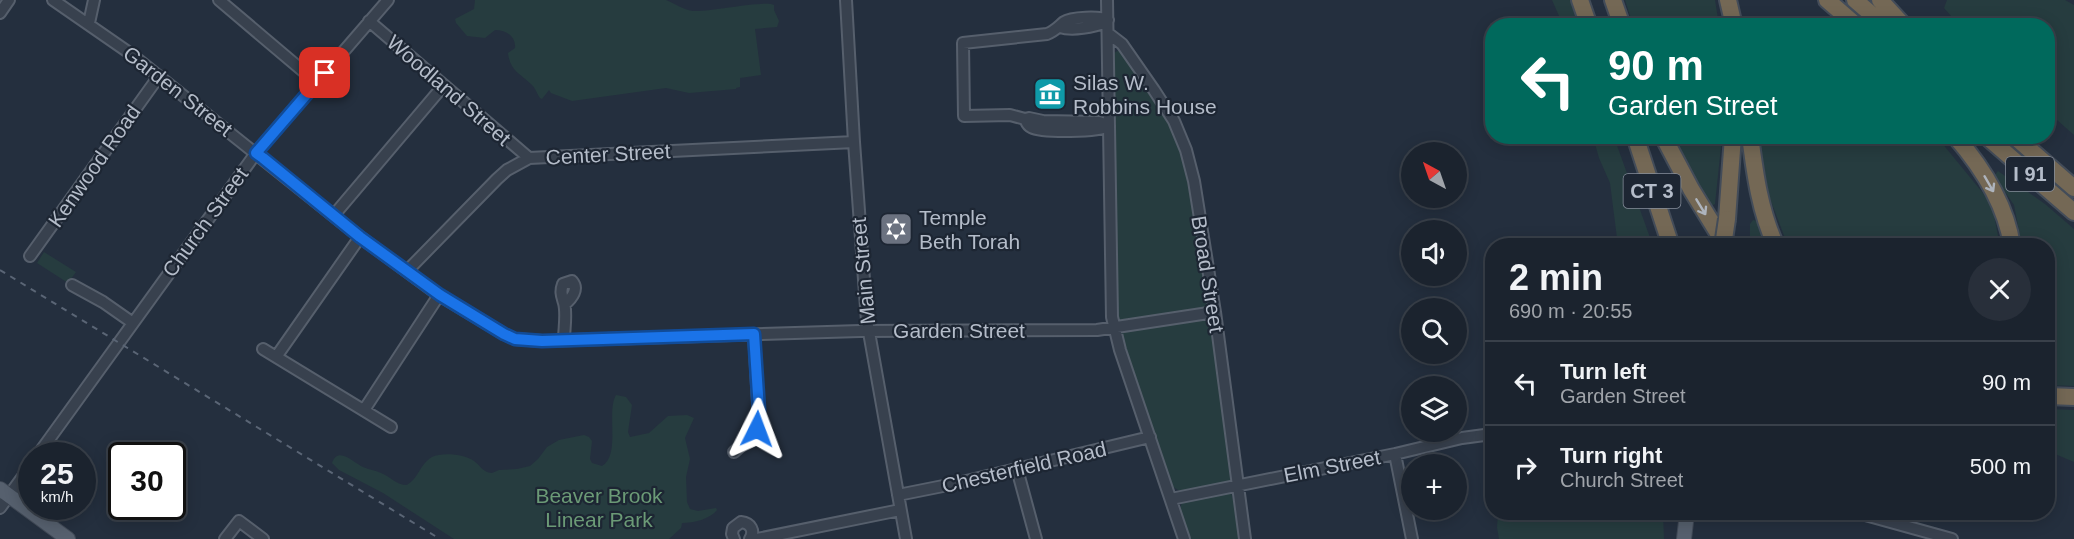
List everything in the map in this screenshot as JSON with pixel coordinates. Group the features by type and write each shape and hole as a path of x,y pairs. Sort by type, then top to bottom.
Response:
{"highway":[{"path":"1580,0 1586,18"},
{"path":"1606,0 1609,18"},
{"path":"1613,0 1619,18"},
{"path":"1727,0 1728,18"},
{"path":"1727,0 1732,18"},
{"path":"1828,0 1840,18"},
{"path":"1828,0 1848,18"},
{"path":"1855,0 1876,18"},
{"path":"1880,0 1897,18"},
{"path":"1629,144 1638,169 1651,187"},
{"name":"CT 3","path":"1638,144 1668,238"},
{"path":"1668,144 1720,238"},
{"path":"1725,238 1732,144"},
{"path":"1751,144 1761,200 1773,238"},
{"path":"1961,144 1996,197 2006,219 2010,238"},
{"name":"I 91","path":"1995,144 2074,212"},
{"name":"I 91","path":"2023,144 2074,188"},
{"path":"2055,396 2074,397"}],"main road":[{"path":"4,492 68,539"},
{"path":"1684,539 1686,520"}],"street":[{"path":"0,12 9,0"},
{"name":"Garden Street","path":"53,0 159,76 360,237 440,295 490,327 515,339 564,340 868,331 1086,330 1215,312"},
{"path":"88,23 93,0"},
{"path":"219,0 316,82"},
{"name":"Main Street","path":"846,0 868,331 906,539"},
{"path":"1107,0 1110,294 1113,328 1184,539"},
{"name":"Church Street","path":"47,442 256,153 386,1"},
{"path":"1108,20 1100,17 1068,20 1060,27 1040,35 963,43 964,116 1010,115 1043,121 1100,122 1109,126"},
{"name":"Woodland Street","path":"369,21 529,158"},
{"name":"Broad Street","path":"1109,34 1119,40 1160,98 1182,137 1194,181 1215,312 1245,539"},
{"name":"Kenwood Road","path":"30,256 159,76"},
{"path":"333,215 444,85"},
{"name":"Center Street","path":"407,271 497,179 518,163 529,158 854,141"},
{"path":"276,357 360,237"},
{"path":"72,285 133,322"},
{"path":"363,410 440,295"},
{"path":"564,340 565,304"},
{"path":"734,452 753,435 759,420 754,334"},
{"path":"263,349 391,427"},
{"name":"Elm Street","path":"1171,499 1485,435"},
{"name":"Chesterfield Road","path":"898,495 1150,438"},
{"path":"1395,454 1412,539"},
{"path":"1017,469 1036,539"},
{"path":"0,508 4,492 18,478"},
{"path":"734,539 732,531 735,525 741,522 752,528 751,538 757,539 900,510"},
{"path":"1883,520 1952,539"},
{"path":"225,539 239,521 263,539"}],"green space":[{"path":"475,0 666,0 693,11 769,4 774,5 779,21 777,27 755,29 761,75 740,78 740,87 736,89 689,93 666,88 572,101 551,93 549,90 542,99 511,64 508,53 515,48 515,44 509,34 495,30 485,38 467,36 456,23 455,19 474,9"},
{"path":"1552,0 1570,0 1576,18 1560,18"},
{"path":"1625,0 1715,0 1718,18 1631,18"},
{"path":"1947,0 2065,0 2074,5 2074,135 2055,118 2055,18 1953,18 1944,8"},
{"path":"1119,50 1151,92 1174,130 1185,159 1221,389 1231,478 1228,483 1240,539 1190,539 1180,509 1182,502 1180,491 1173,487 1121,334 1124,329 1117,316 1114,53"},
{"path":"1595,144 1617,144 1650,238 1617,238 1610,183"},
{"path":"1676,144 1721,144 1715,204 1711,206 1685,164"},
{"path":"1760,144 1943,144 1987,198 1993,210 1998,238 1785,238 1769,196"},
{"path":"1998,171 2045,204 2074,229 2074,386 2055,385 2055,238 2020,238 2014,205 1994,176"},
{"path":"1753,220 1757,221 1763,238 1750,238 1750,224"},
{"path":"44,252 76,272 68,283 37,263"},
{"name":"Beaver Brook Linear Park","path":"616,395 626,397 632,405 628,432 630,437 649,433 668,416 687,415 694,418 685,438 690,459 686,477 687,502 690,509 698,511 716,508 717,510 701,520 682,523 681,528 669,539 454,539 383,493 339,470 332,463 338,455 342,455 363,467 407,485 428,460 436,455 459,455 474,461 484,470 492,473 530,466 547,447 559,440 584,435 592,441 590,459 592,463 602,466 611,453 612,412"},
{"path":"2055,409 2074,410 2074,462 2055,454"},
{"path":"1498,520 1663,520 1664,539 1499,539"}],"railway":[{"path":"0,270 440,539"}],"place":[{"name":"Silas W. Robbins House","path":"1050,94"},
{"name":"Temple Beth Torah","path":"896,229"}],"route":[{"path":"325,73 256,153 360,237 440,295 490,327 515,339 542,341 754,334 759,410 757,429"}]}
